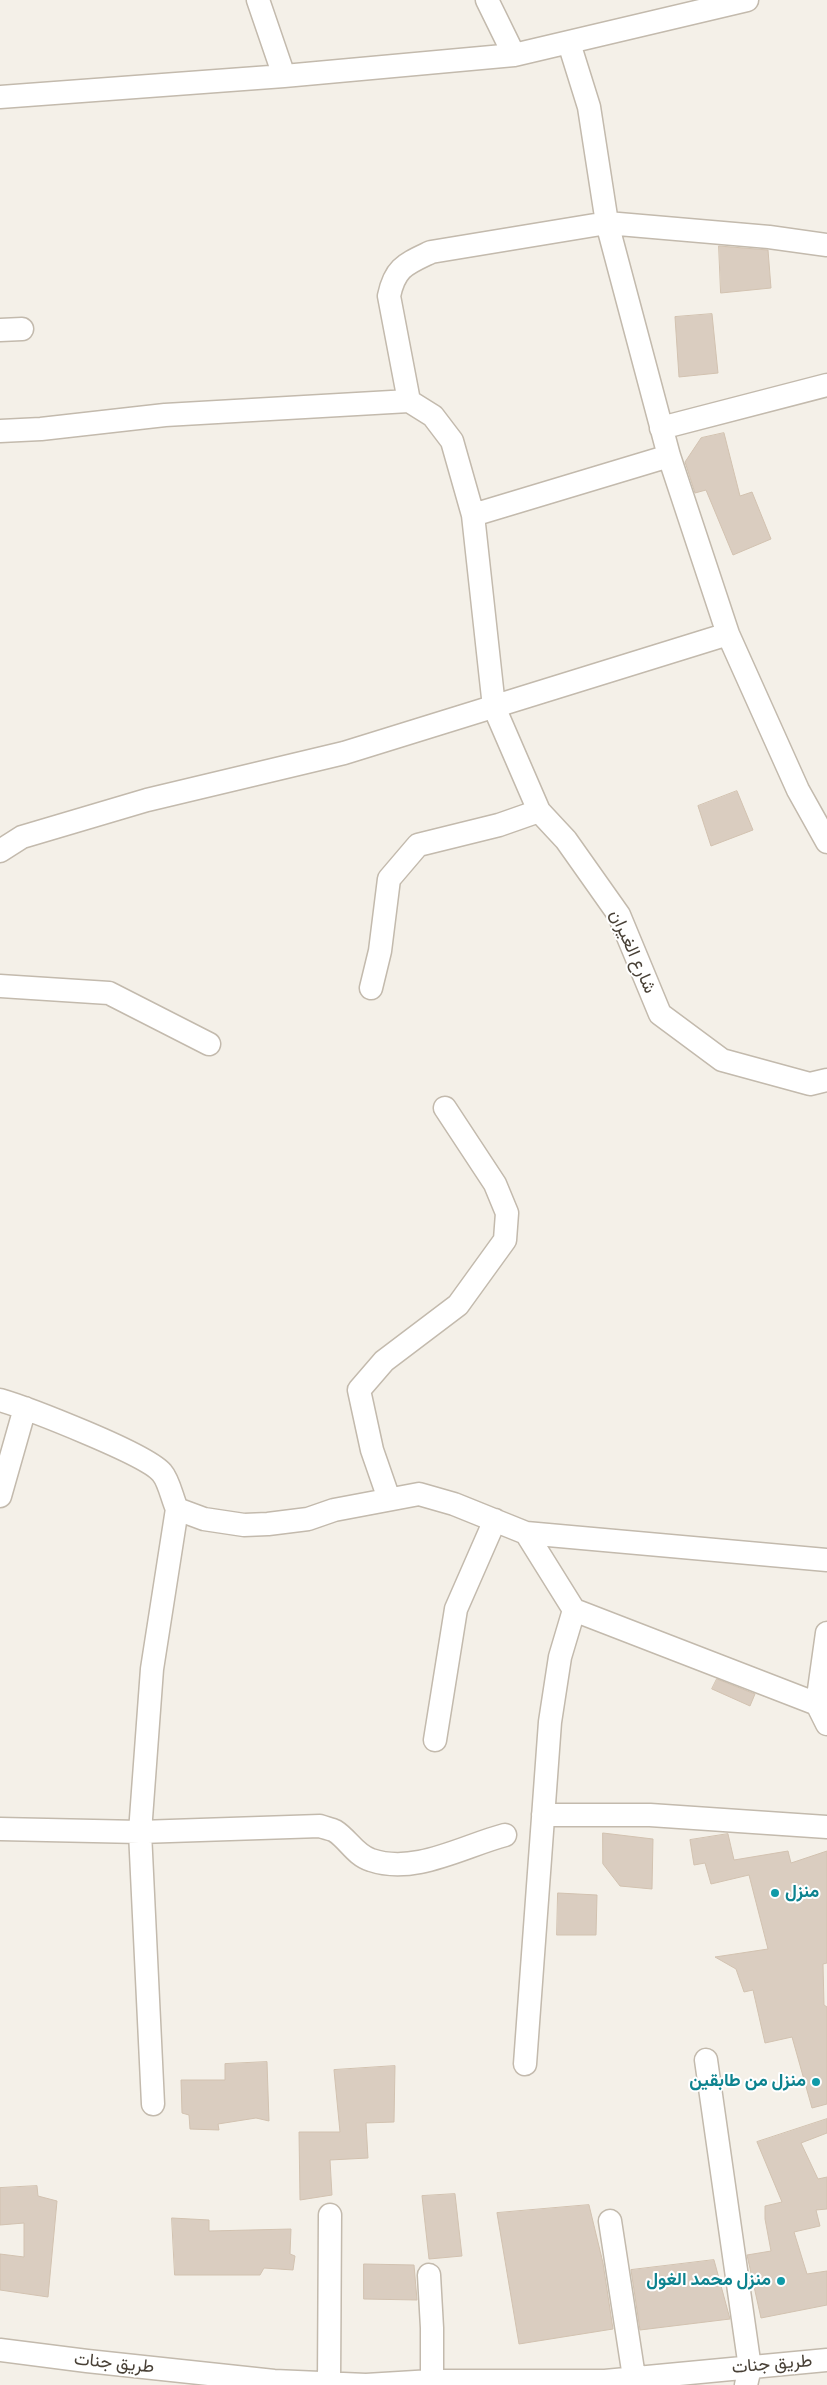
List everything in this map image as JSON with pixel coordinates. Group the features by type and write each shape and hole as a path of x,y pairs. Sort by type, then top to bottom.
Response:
{"street":[{"path":"258,0 284,76"},
{"path":"487,0 514,55"},
{"path":"0,97 284,76 514,55 747,0"},
{"path":"569,43 589,107 607,223 669,456 728,634 798,790 827,842"},
{"path":"0,431 41,429 165,415 409,401 389,296 393,279 405,264 432,252 607,223 770,237 827,245"},
{"path":"0,330 22,329"},
{"path":"661,428 827,385"},
{"name":"شارع الغيران","path":"409,401 433,416 452,441 474,515 494,707 540,811 566,840 618,915 660,1014 722,1060 810,1084 827,1080"},
{"path":"474,515 669,456"},
{"path":"0,851 22,837 147,800 344,754 728,634"},
{"path":"371,988 380,951 389,879 418,845 499,825 540,811"},
{"path":"0,986 109,993 209,1044"},
{"path":"389,1499 372,1450 359,1390 384,1361 458,1305 505,1240 507,1213 495,1184 445,1108"},
{"path":"0,1400 25,1408 134,1455 162,1473 177,1509 152,1669 140,1832 153,2104"},
{"path":"0,1496 25,1408"},
{"path":"177,1509 204,1519 244,1526 308,1519 334,1510 419,1494 454,1504 526,1532 827,1560"},
{"path":"435,1740 456,1609 495,1520"},
{"path":"526,1532 574,1610 817,1704"},
{"path":"525,2064 552,1713 560,1657 574,1610"},
{"path":"827,1633 817,1704 827,1724"},
{"path":"543,1815 650,1816 827,1827"},
{"path":"0,1830 140,1832 320,1826 335,1831 356,1851 371,1860 395,1863 418,1863 480,1842 506,1836"},
{"path":"706,2060 748,2376"},
{"path":"329,2383 330,2215"},
{"path":"610,2221 634,2377"},
{"path":"429,2275 432,2328 432,2382"},
{"name":"طريق جنات","path":"0,2350 153,2376 366,2384 432,2382 605,2383 634,2377 748,2376 827,2360"}],"building":[{"path":"719,246 768,250 771,288 721,293"},
{"path":"712,314 718,373 679,377 675,317"},
{"path":"724,433 740,496 752,492 771,539 733,555 706,490 695,493 685,462 701,438"},
{"path":"737,791 753,830 711,846 698,806"},
{"path":"717,1679 755,1694 750,1706 712,1689"},
{"path":"603,1833 653,1839 652,1889 620,1886 603,1864"},
{"path":"728,1834 734,1860 788,1851 791,1863 827,1851 827,1963 823,1964 824,2005 827,2007 827,2104 812,2108 792,2037 765,2043 753,1990 744,1992 736,1969 715,1957 768,1949 749,1875 711,1884 705,1863 694,1865 690,1840"},
{"path":"558,1893 597,1895 596,1935 557,1935"},
{"path":"267,2062 269,2121 256,2118 218,2124 219,2130 190,2129 189,2115 182,2113 181,2080 225,2080 225,2064"},
{"path":"395,2066 394,2122 366,2123 368,2158 330,2160 332,2195 300,2200 299,2132 340,2132 334,2070"},
{"path":"827,2119 827,2133 801,2143 818,2179 827,2177 827,2209 816,2210 820,2226 794,2232 807,2274 827,2271 827,2305 761,2318 747,2255 771,2251 765,2219 765,2206 782,2202 757,2142"},
{"path":"37,2186 38,2196 57,2201 48,2297 0,2290 0,2254 24,2257 24,2223 0,2225 0,2188"},
{"path":"455,2194 462,2256 429,2259 422,2196"},
{"path":"589,2205 603,2263 613,2329 519,2344 497,2213"},
{"path":"172,2218 209,2220 209,2231 291,2229 290,2254 295,2256 293,2270 264,2268 260,2275 175,2275"},
{"path":"714,2260 730,2319 640,2330 631,2270"},
{"path":"364,2264 414,2265 417,2300 364,2299"}],"place":[{"name":"منزل","path":"775,1893"},
{"name":"منزل من طابقين","path":"816,2082"},
{"name":"منزل محمد الغول","path":"781,2281"}]}
